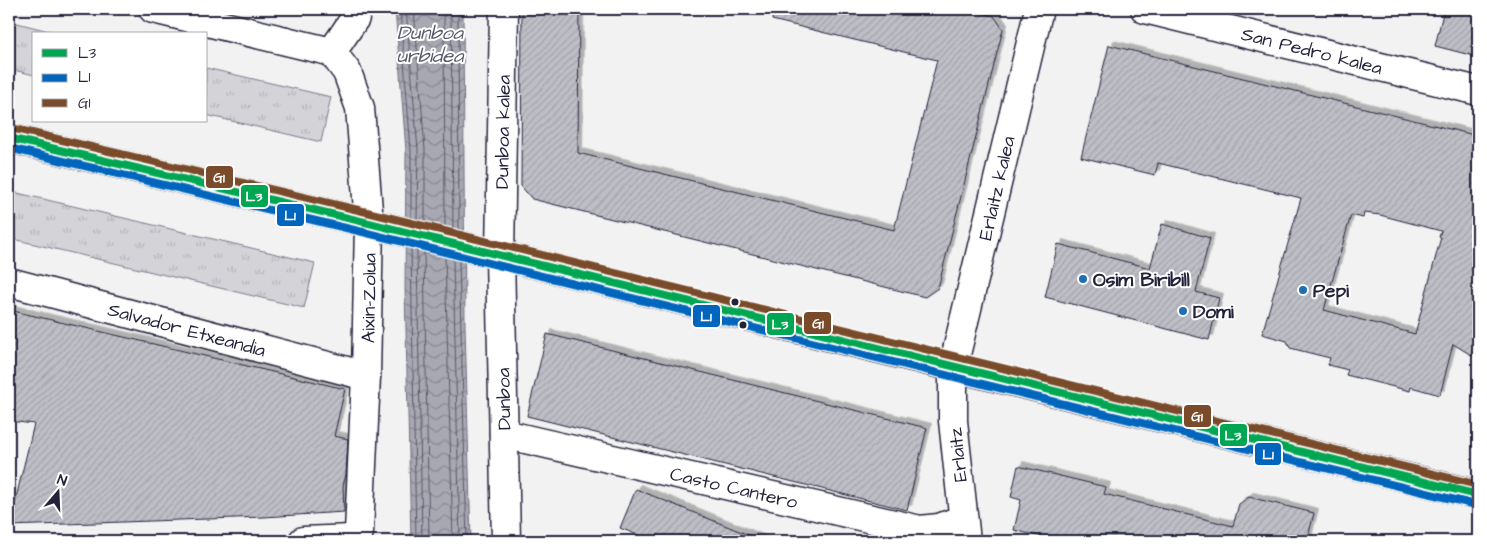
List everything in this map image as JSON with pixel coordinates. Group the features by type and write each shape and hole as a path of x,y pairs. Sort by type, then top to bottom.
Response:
{"street":[{"path":"153,9 332,52 355,18 356,9"},
{"name":"Dunboa kalea","path":"500,256 504,9"},
{"name":"Erlaitz kalea","path":"953,367 1039,9"},
{"name":"San Pedro kalea","path":"1145,9 1478,91"},
{"name":"Aixin-Zolua","path":"332,52 346,72 360,108 369,223 366,376 359,532 351,540"},
{"path":"9,138 369,223 1478,495"},
{"name":"Dunboa","path":"500,256 506,541"},
{"name":"Salvador Etxeandia","path":"9,282 366,376"},
{"name":"Erlaitz","path":"953,367 953,420 965,530"},
{"name":"Casto Cantero","path":"504,434 920,530 939,528 965,530"},
{"path":"303,541 351,540"}],"green space":[{"path":"9,21 53,32 32,32 32,75 9,69"},
{"path":"208,68 331,97 321,142 208,115"},
{"path":"9,191 315,263 304,308 9,238"}],"water":[{"name":"Dunboa urbidea","path":"395,9 463,9 465,326 471,541 411,541 405,289 406,151"}],"building":[{"path":"522,9 579,9 578,153 894,230 937,60 772,20 773,9 965,9 994,16 1003,29 938,288 925,297 532,199 521,186"},
{"path":"1444,9 1478,9 1478,57 1435,46"},
{"path":"1109,45 1478,136 1478,359 1453,344 1440,395 1411,387 1410,391 1346,375 1348,370 1328,365 1330,358 1290,348 1287,341 1262,334 1301,198 1158,163 1155,175 1081,157","holes":["1364,213 1380,215 1441,231 1415,334 1324,310 1351,215 1363,218"]},
{"path":"1162,224 1210,238 1196,292 1219,298 1209,340 1045,297 1058,244 1150,268"},
{"path":"9,310 345,389 334,436 348,439 346,474 343,486 344,512 264,517 9,526 34,424 9,421"},
{"path":"547,334 927,428 907,510 527,416"},
{"path":"1018,466 1106,487 1104,494 1233,526 1239,504 1249,497 1314,513 1307,541 1058,541 1014,530 1021,500 1011,497"},
{"path":"636,489 761,541 653,541 620,528"}],"transit line":[{"name":"G1","path":"11,128 371,213 1478,485"},
{"name":"L3","path":"9,138 369,223 1478,495"},
{"name":"L1","path":"9,148 367,233 1476,505"}],"place":[{"name":"Osim Biribill","path":"1083,279"},
{"name":"Pepi","path":"1303,290"},
{"name":"Domi","path":"1183,311"}]}
